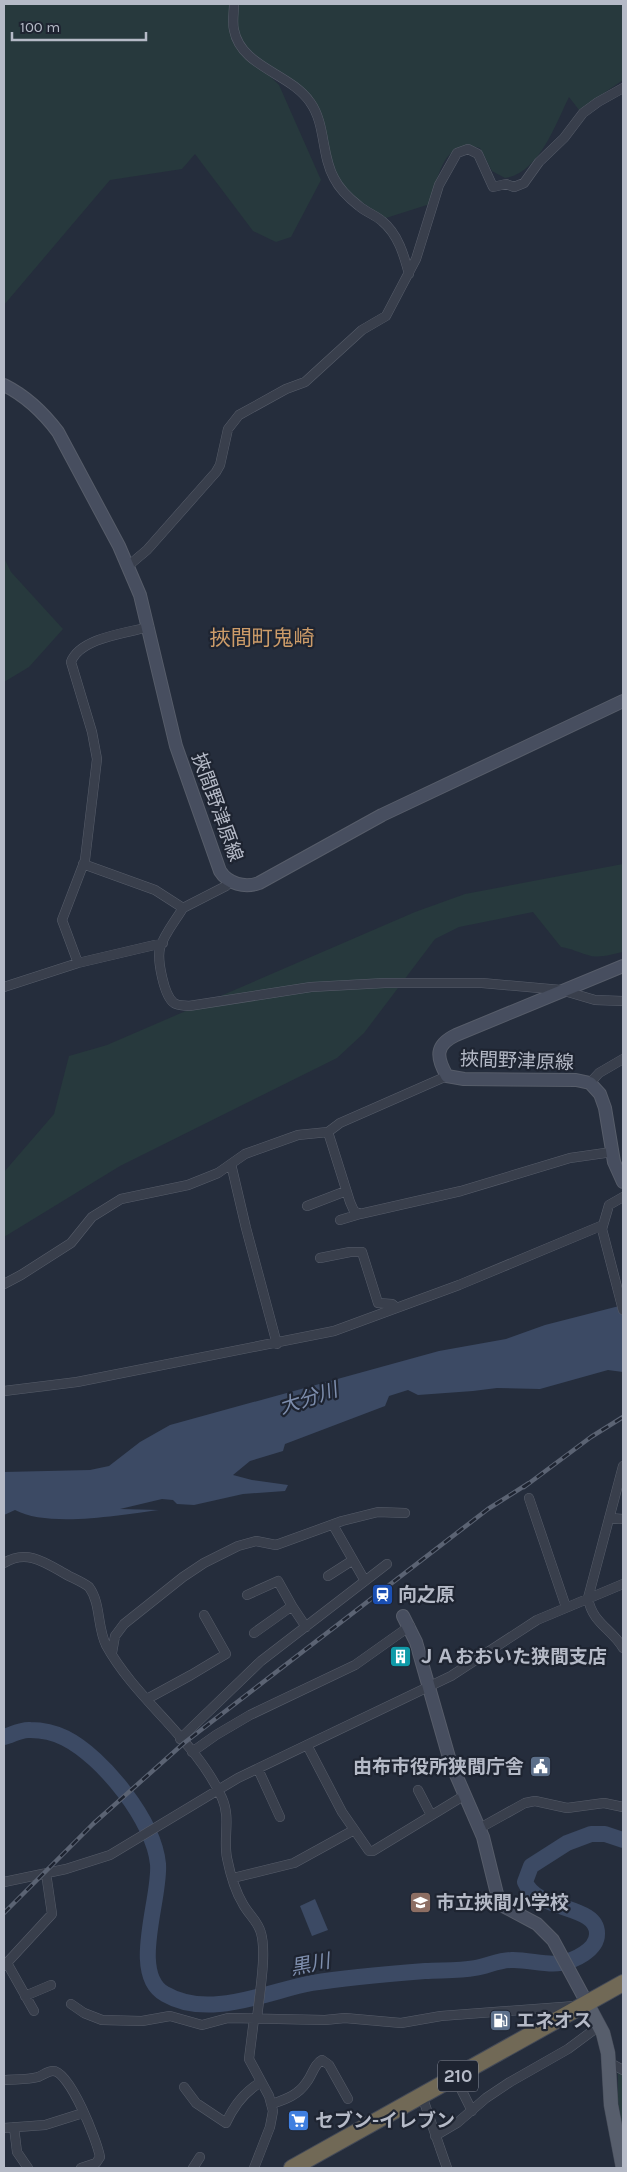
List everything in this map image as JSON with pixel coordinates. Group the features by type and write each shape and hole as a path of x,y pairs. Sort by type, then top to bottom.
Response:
{"highway":[{"name":"210","path":"292,2168 623,1983"}],"main road":[{"name":"挾間野津原線","path":"4,385 44,414 58,432 128,566 142,600 162,693 180,758 216,863 221,874 229,880 246,885 259,883 377,818 623,701"},
{"name":"挾間野津原線","path":"623,966 448,1038 442,1044 438,1056 447,1076 464,1080 576,1080 590,1083 596,1088 603,1103 612,1152 623,1182"},
{"path":"406,1621 450,1761 480,1828 494,1887 500,1902 510,1911 537,1924 553,1940 585,2004 599,2026 606,2044 610,2063 611,2105 623,2168"}],"street":[{"path":"234,4 234,30 241,48 256,62 294,85 310,102 318,118 326,157 334,178 358,206 381,220 391,230 404,257 409,274"},
{"path":"128,566 147,550 216,472 220,465 227,433 233,421 239,415 268,398 305,382 362,330 386,316 409,274 422,245 439,185 456,153 468,149 478,154 493,187 506,184 512,187 522,184 539,162 564,138 583,113 623,88"},
{"path":"78,963 62,920 83,864 97,759 92,732 71,662 77,651 88,644 149,627"},
{"path":"83,864 155,890 184,908"},
{"path":"229,880 226,886 184,908 160,949 160,965 164,985 172,1002 178,1005 189,1006 311,987 385,983 482,983 561,990 591,1000 623,1000"},
{"path":"4,987 78,963 163,943"},
{"path":"590,1083 599,1073 623,1059"},
{"path":"4,1284 22,1275 71,1242 92,1217 121,1200 188,1185 218,1173 245,1154 267,1145 298,1135 328,1132 340,1123 447,1076"},
{"path":"328,1132 354,1211 360,1214"},
{"path":"340,1220 461,1191 570,1158 612,1152"},
{"path":"231,1164 277,1344"},
{"path":"306,1206 346,1190"},
{"path":"623,1197 609,1205 603,1225 603,1239 623,1310"},
{"path":"4,1391 77,1382 277,1344 334,1331 459,1284 603,1225"},
{"path":"320,1258 350,1252 362,1252 378,1303 392,1304 397,1308"},
{"path":"623,1466 588,1598 590,1610 623,1648"},
{"path":"529,1498 566,1607"},
{"path":"112,1653 119,1629 183,1577 204,1563 238,1546 256,1541 276,1545 378,1512 405,1513"},
{"path":"609,1518 623,1519"},
{"path":"333,1525 365,1581"},
{"path":"4,1563 23,1556 34,1557 88,1587 97,1608 100,1627 106,1644 147,1699 192,1752 218,1789 227,1815 226,1853 233,1878 240,1900 256,1922 261,1933 260,1993 249,2059 272,2104 272,2120 254,2168"},
{"path":"328,1576 353,1560"},
{"path":"180,1739 261,1661 387,1564"},
{"path":"247,1595 278,1581 306,1627"},
{"path":"4,1882 78,1866 110,1854 218,1789 458,1672 538,1620 623,1584"},
{"path":"254,1633 292,1606"},
{"path":"147,1699 226,1654 204,1616"},
{"path":"192,1752 250,1715 355,1665 406,1621"},
{"path":"307,1745 331,1793 354,1830 371,1852 465,1795"},
{"path":"258,1769 280,1818"},
{"path":"418,1790 431,1816"},
{"path":"480,1828 525,1803 534,1802 567,1808 604,1803 623,1807"},
{"path":"233,1878 294,1863 354,1830"},
{"path":"34,2010 6,1964 52,1914 46,1873"},
{"path":"25,1996 51,1985"},
{"path":"71,2004 84,2013 102,2020 142,2021 170,2016 202,2024 225,2018 325,2020 345,2018 401,2023 441,2016 585,2004"},
{"path":"435,2136 457,2124 510,2082 572,2046 599,2026"},
{"path":"272,2104 297,2093 306,2083 318,2062 322,2060 329,2065 348,2099"},
{"path":"610,2063 623,2070"},
{"path":"4,2080 38,2077 52,2071 60,2073 72,2088 100,2157 96,2162 80,2168"},
{"path":"455,2077 472,2111"},
{"path":"184,2087 196,2103 226,2123 231,2111 242,2096 261,2082"},
{"path":"422,2096 447,2168"},
{"path":"4,2128 45,2125 83,2113"},
{"path":"14,2127 17,2152 28,2168"},
{"path":"193,2168 200,2157"}],"shaded area":[{"path":"4,4 623,4 623,80 579,110 569,97 552,134 536,158 517,174 505,178 492,171 480,148 467,147 457,149 444,162 430,204 386,218 343,190 314,110 294,85 241,48 279,85 321,180 291,237 276,242 253,231 195,154 182,169 110,180 4,305"},
{"path":"4,558 11,572 63,629 29,667 4,682"},
{"path":"623,864 623,952 606,956 592,956 561,947 533,912 459,927 435,939 364,1033 337,1058 120,1166 4,1237 4,1172 54,1114 69,1056 107,1045 415,912 465,894"},
{"path":"618,2072 623,2074 623,2132 618,2100"}],"water":[{"name":"大分川","path":"623,1305 623,1372 608,1370 540,1389 497,1388 418,1395 408,1390 389,1396 385,1406 285,1444 283,1451 250,1461 233,1475 252,1480 288,1485 285,1491 243,1494 194,1505 177,1504 173,1500 162,1499 120,1509 159,1510 85,1519 46,1518 15,1510 4,1515 4,1472 90,1470 109,1466 140,1442 170,1425 439,1351 506,1339 545,1325"},
{"path":"315,1899 328,1930 312,1936 300,1906"}],"waterway":[{"name":"黒川","path":"4,1737 27,1730 48,1732 65,1738 80,1747 95,1760 124,1792 137,1810 147,1829 158,1864 158,1879 149,1934 148,1953 149,1970 154,1984 165,1994 182,2001 200,2004 238,2001 312,1983 340,1979 469,1969 506,1960 555,1964 572,1960 584,1954 593,1945 597,1934 595,1924 588,1917 541,1899 532,1892 525,1882 531,1866 567,1843 591,1834 605,1834 623,1840"}],"railway":[{"path":"524,1487 591,1437 623,1417"},
{"path":"4,1913 93,1824 184,1743 488,1509 529,1483"}],"place":[{"name":"向之原","path":"382,1594"},
{"name":"ＪＡおおいた狭間支店","path":"401,1656"},
{"name":"由布市役所狭間庁舎","path":"540,1766"},
{"name":"市立挾間小学校","path":"420,1902"},
{"name":"エネオス","path":"500,2020"},
{"name":"セブン-イレブン","path":"299,2120"}],"district":[{"name":"挾間町鬼崎","path":"262,638"}]}
